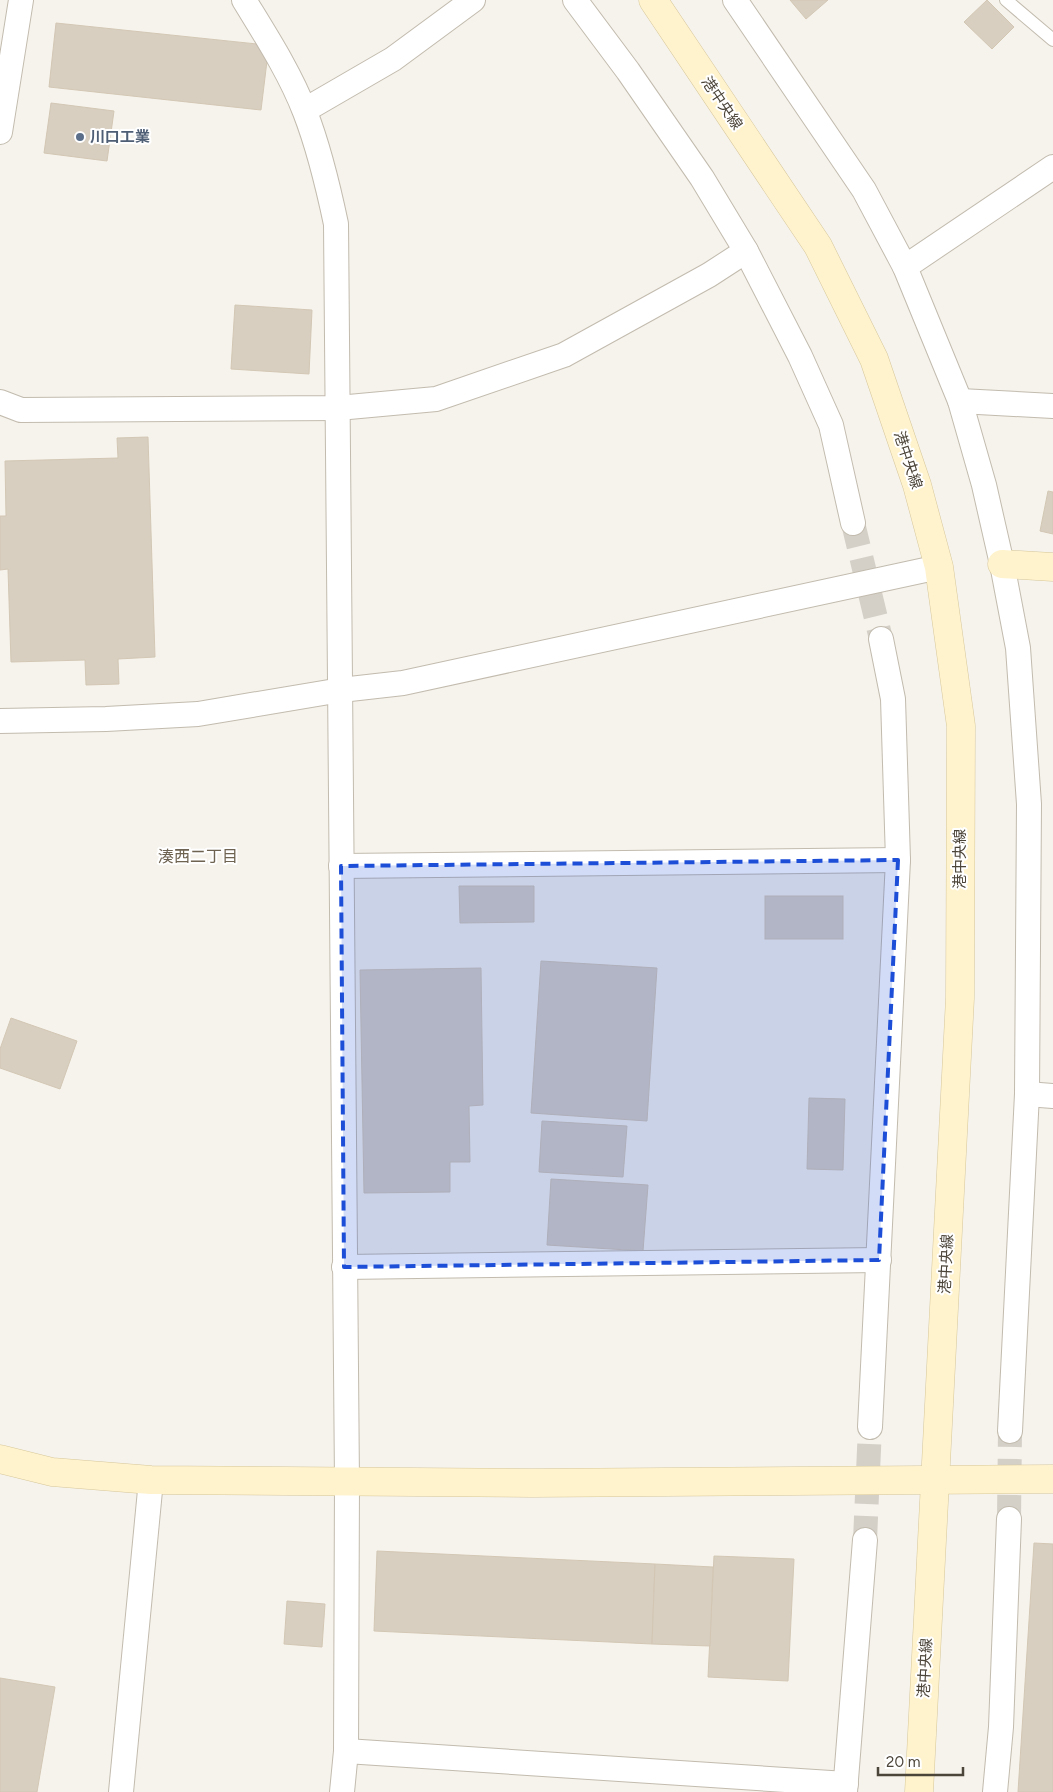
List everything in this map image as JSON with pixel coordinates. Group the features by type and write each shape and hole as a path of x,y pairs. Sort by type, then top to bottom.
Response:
{"street":[{"path":"0,132 21,0"},
{"path":"244,0 284,68 305,110 322,159 336,224 347,1482 346,1751 342,1792"},
{"path":"305,110 393,59 473,0"},
{"path":"575,0 628,71 697,170 746,251 800,356 831,425 853,524"},
{"name":"港中央線","path":"653,0 822,254 874,359 917,485 939,567 960,726 960,979 918,1792"},
{"path":"735,0 864,190 905,267 960,400 984,485 1002,564 1018,648 1029,804 1027,1094 1010,1431"},
{"path":"905,267 1053,167"},
{"path":"0,402 21,410 338,408 436,399 564,355 709,275 746,251"},
{"path":"960,400 1053,406"},
{"path":"1002,564 1053,567"},
{"path":"0,721 106,719 198,714 341,690 403,683 939,567"},
{"path":"870,1427 898,860 893,699 881,638"},
{"path":"342,866 898,860"},
{"path":"1027,1094 1053,1096"},
{"path":"344,1267 879,1260"},
{"path":"0,1459 52,1472 151,1480 347,1482 1053,1479"},
{"path":"121,1792 151,1480"},
{"path":"995,1792 1001,1727 1009,1519"},
{"path":"346,1751 846,1788 865,1540"}],"lane":[{"path":"1006,0 1053,40"}],"highlighted area":[{"path":"898,860 879,1260 344,1267 341,866"}],"building":[{"path":"790,0 828,0 806,19"},
{"path":"987,0 1014,27 992,49 964,22"},
{"path":"56,23 257,44 267,61 261,110 49,87"},
{"path":"51,103 114,111 107,161 44,153"},
{"path":"235,305 312,310 309,374 231,369"},
{"path":"148,437 155,657 118,659 119,684 86,685 85,660 11,662 8,569 0,570 0,516 6,516 5,461 118,458 117,438"},
{"path":"1048,491 1053,492 1053,534 1040,531"},
{"path":"459,886 534,886 534,922 460,923"},
{"path":"765,896 843,896 843,939 765,939"},
{"path":"541,961 657,968 647,1121 531,1113"},
{"path":"481,968 483,1105 469,1106 470,1162 450,1162 450,1192 364,1193 360,970"},
{"path":"11,1018 77,1041 60,1089 0,1068 0,1049"},
{"path":"809,1098 845,1099 843,1170 807,1169"},
{"path":"542,1121 627,1126 623,1177 539,1172"},
{"path":"551,1179 648,1185 643,1251 547,1245"},
{"path":"1034,1543 1053,1544 1053,1792 1018,1792"},
{"path":"377,1551 655,1564 652,1644 374,1631"},
{"path":"714,1556 794,1559 788,1681 708,1677"},
{"path":"655,1564 713,1567 710,1646 652,1644"},
{"path":"287,1601 325,1604 322,1647 284,1644"},
{"path":"0,1678 55,1687 37,1792 0,1792"}],"tunnel":[{"path":"853,523 881,639"},
{"path":"865,1540 870,1427"},
{"path":"1009,1519 1010,1431"}],"place":[{"name":"川口工業","path":"80,137"}],"district":[{"name":"湊西二丁目","path":"198,856"}]}
